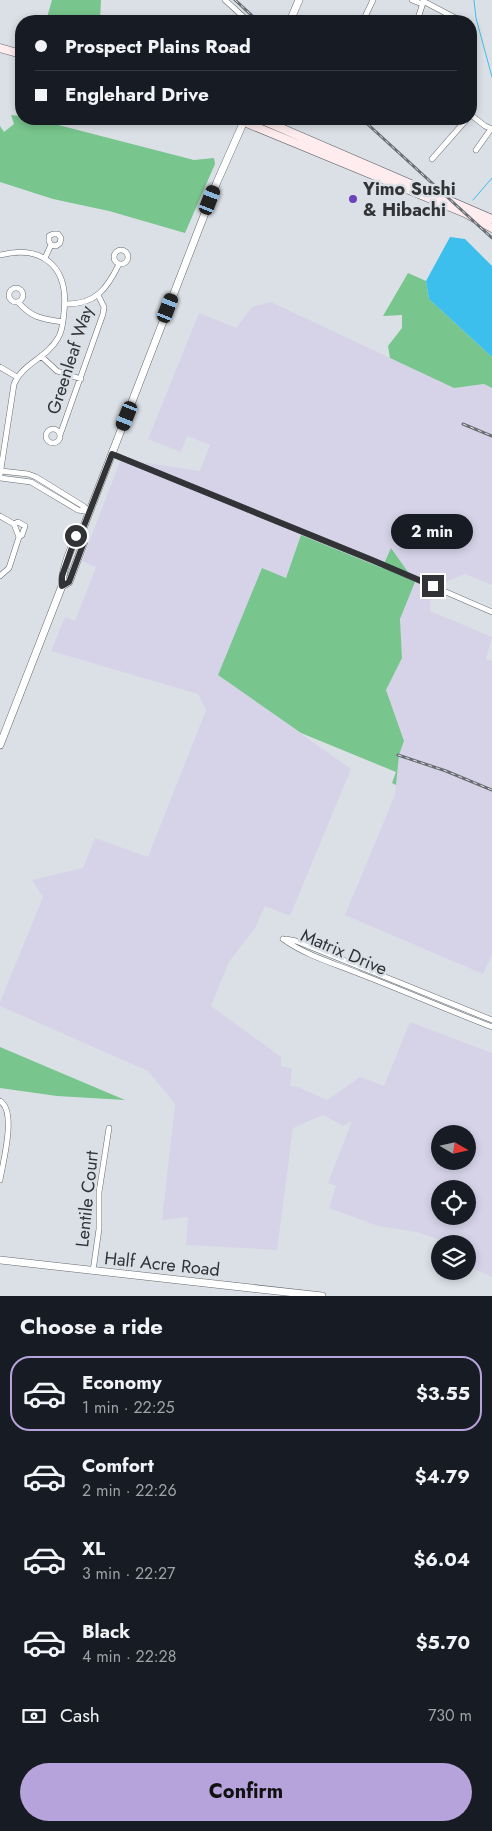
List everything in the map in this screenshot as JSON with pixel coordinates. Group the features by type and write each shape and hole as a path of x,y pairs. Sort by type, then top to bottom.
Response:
{"main road":[{"path":"0,48 15,52"},
{"path":"254,125 465,213 492,228"},
{"path":"274,125 492,219"}],"street":[{"path":"225,0 241,15"},
{"path":"293,15 299,0"},
{"path":"366,15 373,0"},
{"path":"412,0 423,2 449,15"},
{"path":"419,15 423,2"},
{"path":"476,150 492,129 477,120"},
{"path":"0,744 62,586 69,582 84,542 82,531 240,125"},
{"path":"432,159 462,125"},
{"path":"45,258 51,245"},
{"path":"0,255 20,251 45,258 57,269 60,275 65,289 65,304 61,333 58,339 41,356 26,367 17,377 12,389 0,476 32,482 72,507 84,512 90,512"},
{"path":"65,304 81,304 98,295 106,286 119,264"},
{"name":"Greenleaf Way","path":"60,435 81,379 104,307 98,295"},
{"path":"18,302 27,313 42,319 63,322"},
{"path":"41,356 57,371 81,379"},
{"path":"0,367 17,377"},
{"path":"112,454 372,560 492,612"},
{"path":"1,471 28,474 36,477 86,507 90,512"},
{"path":"0,516 14,524 20,537"},
{"path":"0,576 9,568 25,526 18,522 14,524"},
{"name":"Matrix Drive","path":"492,1020 296,941 283,939 319,959 359,973 492,1027"},
{"path":"0,1101 6,1108 9,1121 0,1180"},
{"name":"Lentile Court","path":"93,1271 99,1229 99,1192 109,1128"},
{"name":"Half Acre Road","path":"0,1260 322,1296"}],"shaded area":[{"path":"271,302 454,388 484,384 492,388 492,585 465,574 431,588 430,611 492,637 486,659 492,661 492,955 483,974 345,915 395,795 399,755 404,741 386,690 402,658 400,619 415,582 391,549 382,568 301,535 286,578 262,568 218,675 351,769 290,916 265,906 255,928 229,962 211,1006 281,1057 281,1066 292,1069 290,1086 298,1087 327,1100 360,1077 384,1086 410,1022 492,1053 492,1277 476,1270 476,1235 431,1235 431,1237 417,1232 378,1226 329,1208 336,1186 328,1183 352,1121 343,1126 323,1115 293,1128 277,1250 186,1245 188,1217 162,1220 175,1104 148,1071 0,1006 43,897 32,880 83,868 95,838 148,857 206,710 198,694 51,651 65,617 75,621 96,567 82,561 121,459 200,471 210,445 187,436 181,452 148,439 199,313 236,328 252,307"}],"green space":[{"path":"52,0 101,0 100,15 48,15"},
{"path":"11,115 15,115 15,125 58,125 194,160 214,158 215,164 185,233 109,211 53,199 0,182 0,126 4,132 14,124"},
{"path":"408,273 426,281 429,299 492,357 492,388 484,384 454,388 390,358 388,346 402,328 402,315 383,316"},
{"path":"301,535 382,568 391,548 415,582 400,619 402,658 386,690 404,741 399,755 396,785 392,783 396,772 301,733 218,675 262,568 286,578"},
{"path":"0,1047 125,1100 57,1096 0,1088"}],"water":[{"path":"450,237 465,239 492,266 492,357 429,299 426,281"}],"waterway":[{"path":"474,0 476,15"},
{"path":"477,22 492,77"},
{"path":"473,200 492,178"}],"railway":[{"path":"235,0 251,15"},
{"path":"369,125 492,238"},
{"path":"463,424 492,436"},
{"path":"398,755 446,771 492,790"}],"place":[{"name":"Yimo Sushi & Hibachi","path":"353,199"}],"route":[{"path":"76,536 62,576 62,586 69,582 84,542 82,531 112,454 433,586"}]}
